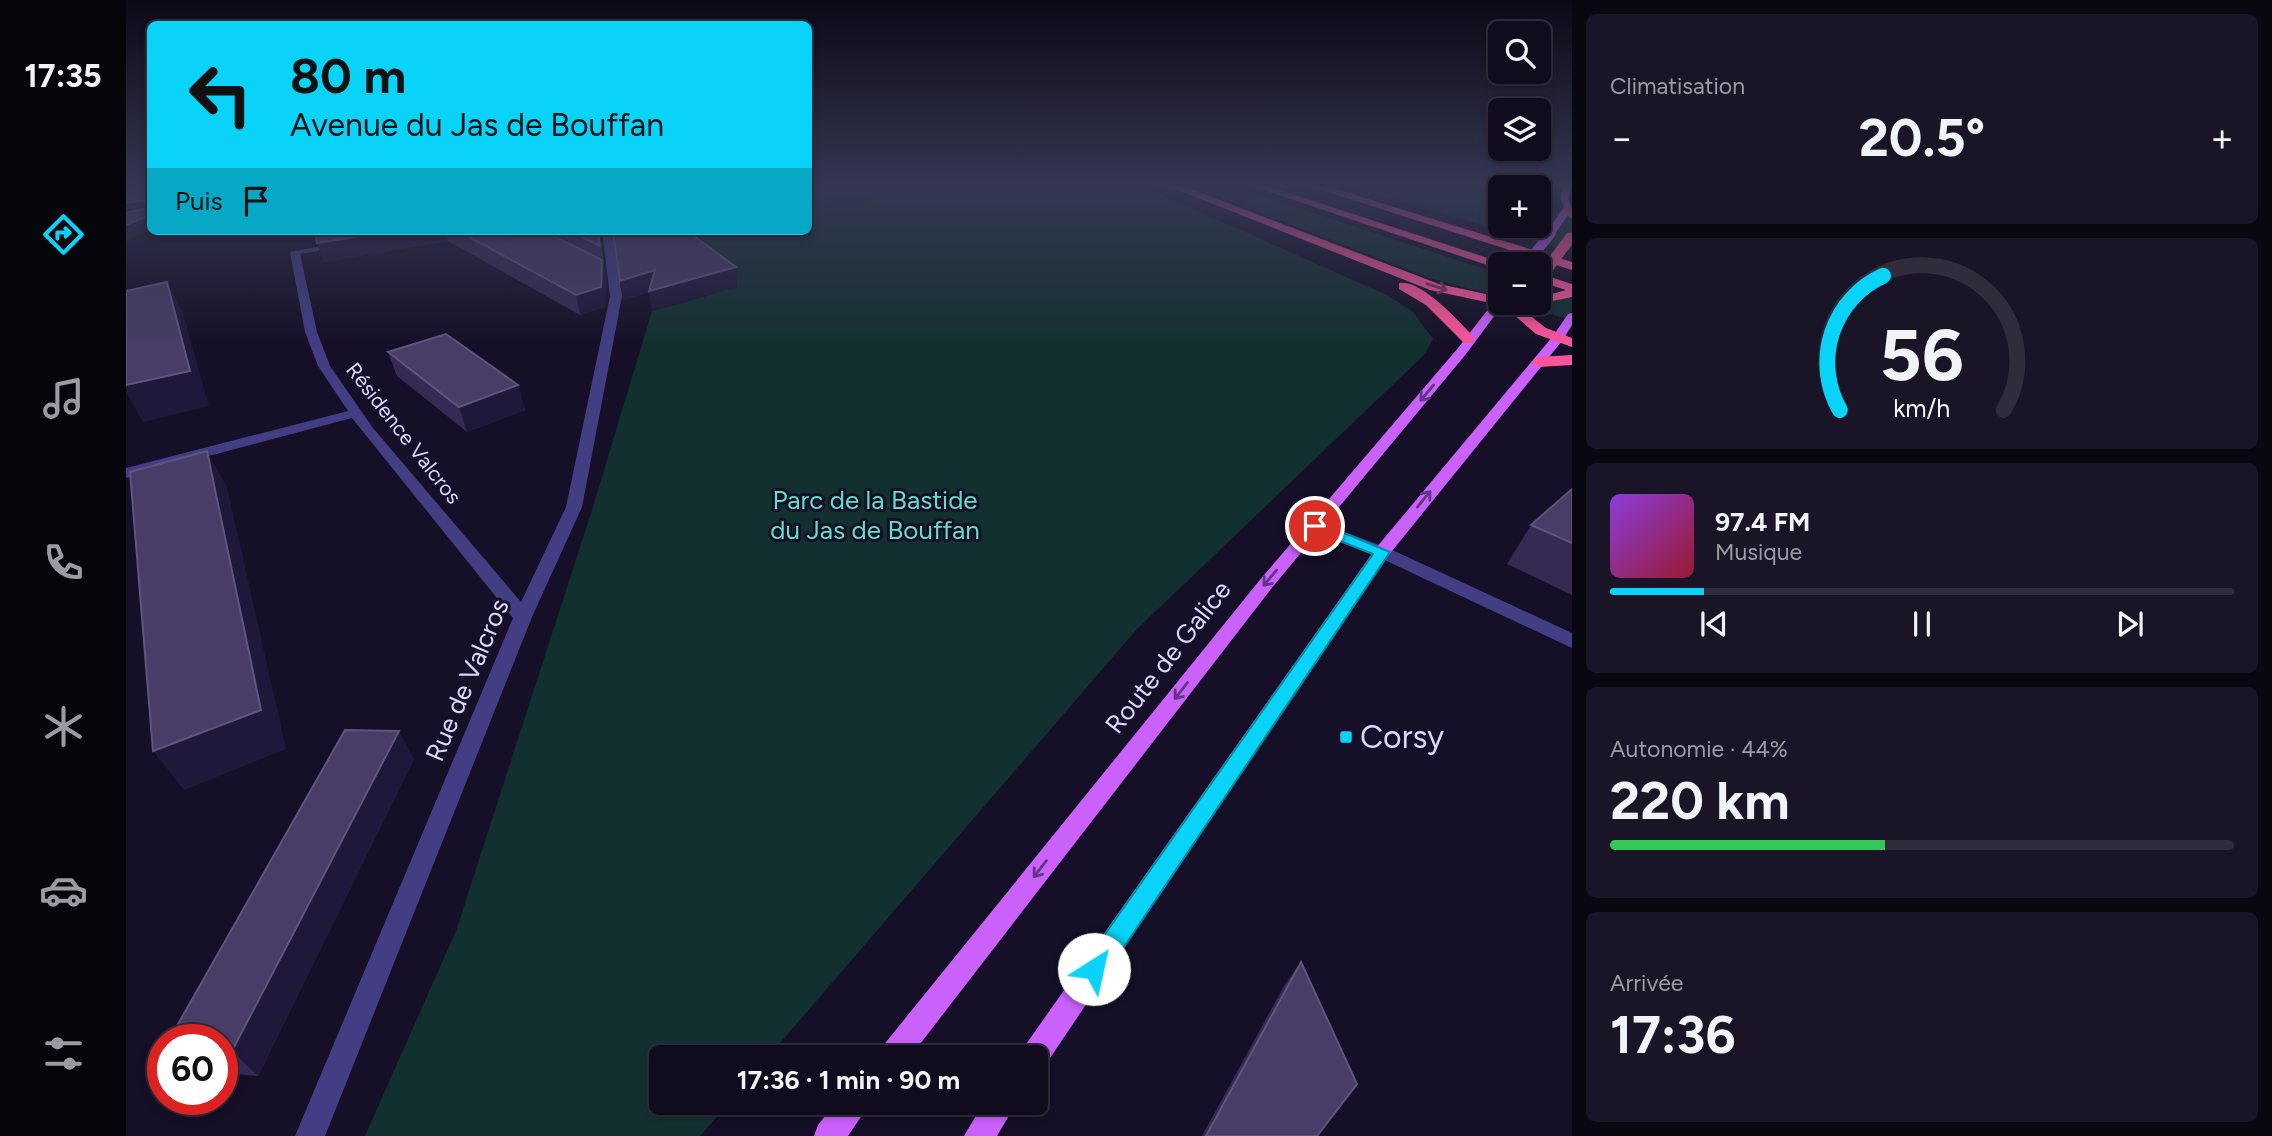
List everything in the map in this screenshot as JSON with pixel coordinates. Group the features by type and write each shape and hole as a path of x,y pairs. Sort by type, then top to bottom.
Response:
{"highway":[{"path":"1305,239 1445,290 1488,299"},
{"path":"1420,239 1488,261"},
{"path":"1488,239 1572,265"},
{"path":"1551,262 1569,239"},
{"path":"1350,257 1431,302 1469,340"},
{"path":"1551,284 1572,291"},
{"path":"1551,298 1572,291"},
{"path":"1521,315 1527,321 1565,341"},
{"path":"1539,362 1572,360"}],"main road":[{"name":"Route de Galice","path":"901,1045 1265,584 1489,315"},
{"path":"1042,1045 1382,552 1539,362 1565,341 1572,316"},
{"path":"829,1136 846,1115"},
{"path":"979,1136 993,1115"}],"street":[{"name":"Rue de Valcros","path":"310,1136 523,617 573,507 616,296 607,270 607,239"},
{"name":"Résidence Valcros","path":"350,243 295,252 311,332 324,366 356,413 523,617"},
{"path":"126,473 356,413"},
{"path":"1315,526 1382,552 1572,641"}],"green space":[{"name":"Parc de la Bastide du Jas de Bouffan","path":"661,239 1261,239 1389,296 1413,312 1433,339 1425,354 1137,629 778,1045 649,1045 649,1115 718,1115 700,1136 365,1136 456,931 592,510 652,311 717,293"},
{"path":"1329,239 1393,239 1488,270 1488,294 1430,278"},
{"path":"1529,239 1572,239 1572,252"},
{"path":"1551,291 1572,298 1572,321 1551,314"}],"building":[{"path":"316,239 342,239 317,243"},
{"path":"473,239 559,239 602,260 601,287 576,295"},
{"path":"586,239 599,239 600,246"},
{"path":"614,239 698,239 736,267 649,291 655,270 620,281"},
{"path":"167,282 190,371 126,385 126,291"},
{"path":"446,334 518,385 459,407 388,352"},
{"path":"207,451 261,710 153,751 130,472"},
{"path":"1572,489 1572,543 1531,525"},
{"path":"345,730 399,731 238,1040 238,1024 178,1024"},
{"path":"1301,962 1357,1084 1317,1136 1206,1136"}],"place":[{"name":"Corsy","path":"1346,737"}],"route":[{"path":"1094,969 1382,552 1315,526"}]}
